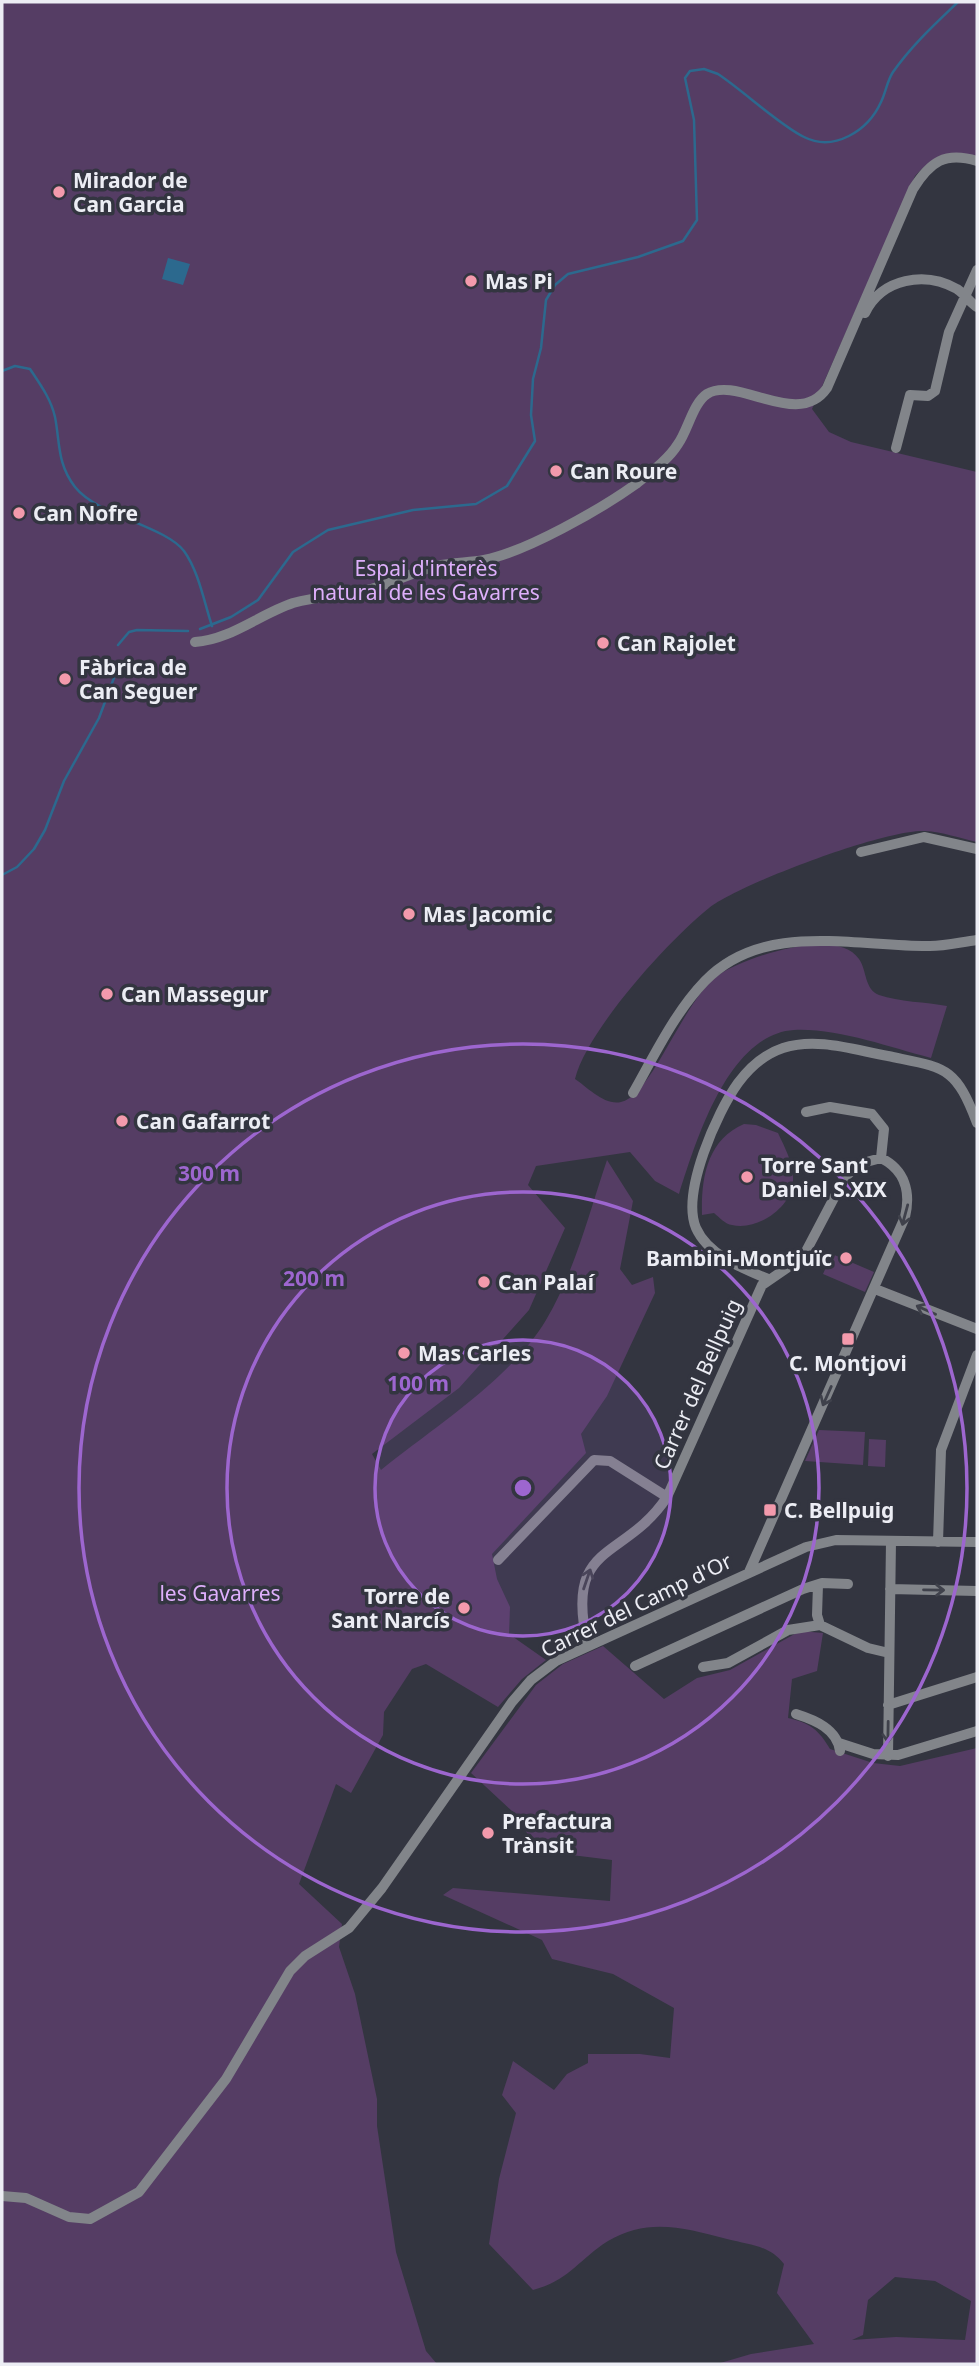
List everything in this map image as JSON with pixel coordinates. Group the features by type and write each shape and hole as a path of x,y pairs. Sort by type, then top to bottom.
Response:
{"street":[{"path":"195,642 213,641 290,604 324,595 373,588 423,569 485,560 525,546 622,493 660,465 678,446 702,398 709,392 733,392 792,404 808,404 816,400 827,388 913,189 929,166 946,157 977,161"},
{"path":"896,447 910,395 928,396 935,391 949,332 977,270"},
{"path":"846,340 857,330 868,307 894,282 934,280 967,296 970,303 977,307"},
{"path":"860,852 924,837 977,849"},
{"path":"633,1093 677,1019 705,981 760,948 808,940 930,946 977,940"},
{"path":"749,1572 875,1289 905,1217 908,1199 904,1180 894,1167 881,1158 859,1164 845,1177 803,1257 789,1269 768,1279 732,1262 713,1249 695,1227 693,1210 701,1163 729,1098 745,1074 769,1054 813,1042 931,1065 962,1085 977,1122"},
{"path":"806,1112 830,1107 872,1114 884,1129 881,1158"},
{"name":"Carrer del Bellpuig","path":"588,1646 582,1598 593,1564 607,1549 643,1526 667,1497 759,1292 768,1279"},
{"path":"875,1289 977,1329"},
{"path":"938,1542 941,1450 947,1441 977,1355"},
{"path":"498,1560 594,1460 610,1461 667,1497"},
{"path":"888,1756 891,1541"},
{"name":"Carrer del Camp d'Or","path":"2,2196 26,2198 69,2217 90,2219 139,2192 226,2079 290,1971 305,1956 349,1928 387,1882 512,1702 541,1671 588,1646 817,1543 977,1542"},
{"path":"635,1666 803,1589 818,1585 848,1584"},
{"path":"818,1585 817,1615 820,1625"},
{"path":"891,1590 977,1591"},
{"path":"703,1667 728,1663 788,1630 820,1625 874,1650 889,1653"},
{"path":"888,1705 977,1677"},
{"path":"796,1714 827,1728 840,1747 888,1756 905,1754 977,1731"}],"green space":[{"name":"Espai d'interès natural de les Gavarres","path":"2,2 977,2 977,160 943,156 930,162 915,176 812,409 829,432 851,442 977,472 977,842 925,831 906,832 814,859 725,898 709,908 673,941 632,987 595,1036 575,1079 596,1095 609,1101 621,1102 633,1095 645,1082 694,1003 720,974 770,953 812,945 832,945 848,949 862,963 868,984 879,995 947,1006 931,1058 828,1032 794,1030 771,1036 751,1050 733,1070 718,1094 705,1120 679,1194 655,1181 630,1152 536,1166 528,1185 565,1228 529,1310 459,1388 372,1454 381,1470 470,1401 531,1342 546,1320 565,1282 581,1242 607,1160 633,1201 620,1269 632,1285 653,1277 655,1293 607,1396 581,1434 586,1453 492,1554 497,1579 510,1607 509,1634 546,1660 522,1679 498,1707 426,1664 412,1669 384,1712 383,1735 351,1793 336,1784 299,1884 342,1924 339,1947 355,1994 377,2099 377,2126 396,2252 426,2351 437,2364 2,2364"},
{"path":"744,1124 756,1125 778,1133 791,1162 793,1181 787,1200 780,1208 762,1221 742,1226 727,1223 714,1213 702,1215 702,1201 705,1174 714,1150 732,1131"},
{"path":"832,1254 874,1272 865,1292 823,1274"},
{"path":"819,1430 865,1432 863,1465 805,1461"},
{"path":"869,1439 886,1440 885,1467 868,1466"},
{"path":"800,1631 823,1633 817,1671 792,1679 788,1718 813,1728 830,1749 873,1763 900,1766 977,1748 977,2364 717,2364 751,2354 814,2344 777,2293 784,2264 765,2249 681,2228 638,2229 608,2241 556,2281 533,2290 489,2244 499,2179 516,2113 502,2095 513,2061 554,2090 567,2074 588,2063 588,2054 640,2054 670,2058 674,2008 613,1974 552,1959 542,1940 443,1895 453,1888 610,1901 612,1860 539,1851 513,1812 471,1773 536,1685 563,1664 603,1646 664,1699 697,1678 730,1670","holes":["895,2277 935,2281 971,2301 965,2340 896,2337 852,2340 863,2335 868,2300"]}],"water":[{"path":"168,258 190,264 183,285 162,279"}],"waterway":[{"path":"200,629 231,617 258,600 293,552 328,530 413,510 476,504 507,486 535,441 531,415 533,379 541,348 546,300 555,285 568,274 638,257 683,241 697,220 694,120 685,78 690,71 704,69 718,74 804,137 815,141 838,140 849,136 868,122 900,62 958,2"},
{"path":"2,371 15,366 30,369 41,386 53,410 65,470 75,487 99,506 162,535 184,551 197,578 212,626"},
{"path":"118,645 129,632 137,630 188,631"},
{"path":"2,875 17,867 34,849 45,830 64,781 99,718 118,667"}],"place":[{"name":"Mirador de Can Garcia","path":"59,192"},
{"name":"Mas Pi","path":"471,281"},
{"name":"Can Roure","path":"556,471"},
{"name":"Can Nofre","path":"19,513"},
{"name":"Can Rajolet","path":"603,643"},
{"name":"Fàbrica de Can Seguer","path":"65,679"},
{"name":"Mas Jacomic","path":"409,914"},
{"name":"Can Massegur","path":"107,994"},
{"name":"Can Gafarrot","path":"122,1121"},
{"name":"Torre Sant Daniel S.XIX","path":"747,1177"},
{"name":"Bambini-Montjuïc","path":"846,1258"},
{"name":"Can Palaí","path":"484,1282"},
{"name":"C. Montjovi","path":"848,1339"},
{"name":"Mas Carles","path":"404,1353"},
{"name":"C. Bellpuig","path":"770,1510"},
{"name":"Torre de Sant Narcís","path":"464,1608"},
{"name":"Prefactura Trànsit","path":"488,1833"}],"park label":[{"name":"les Gavarres","path":"220,1593"}]}
